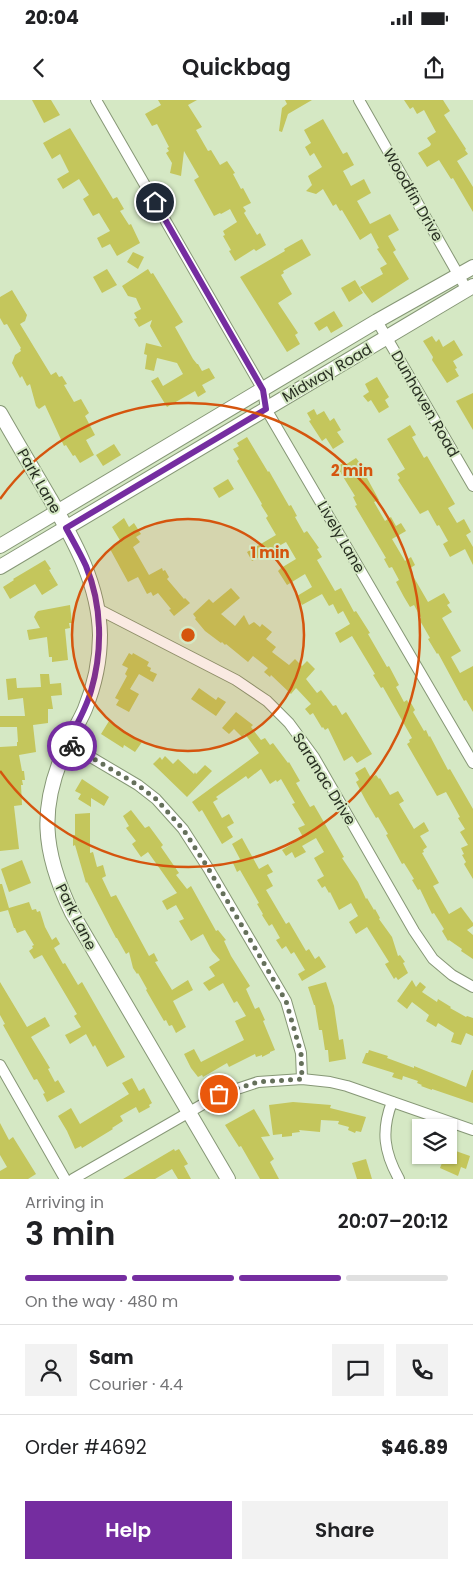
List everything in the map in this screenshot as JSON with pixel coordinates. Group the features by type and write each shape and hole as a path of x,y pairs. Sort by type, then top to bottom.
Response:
{"main road":[{"name":"Midway Road","path":"0,546 377,321 473,267"},
{"name":"Midway Road","path":"0,567 470,288"},
{"name":"Park Lane","path":"0,413 86,566 98,609 100,636 91,692 55,772 49,796 47,830 51,859 60,889 72,913 228,1179"}],"street":[{"name":"Lively Lane","path":"96,100 263,390 266,409 473,763"},
{"name":"Woodfin Drive","path":"359,100 459,275 470,288"},
{"name":"Dunhaven Road","path":"377,321 473,486"},
{"name":"Saranac Drive","path":"98,609 236,680 267,701 289,723 314,757 414,931 433,959 452,975 473,987"},
{"path":"67,743 138,785 156,799 183,829 286,1001 301,1053 302,1079"},
{"path":"0,1065 65,1179"},
{"path":"73,1179 219,1094 258,1082 302,1079 330,1082 347,1086 473,1130"},
{"path":"392,1102 386,1118 385,1137 386,1148 399,1179"}],"building":[{"path":"32,100 51,100 60,115 44,123"},
{"path":"158,100 197,100 188,105 202,127 196,130 208,151 211,150 220,165 227,161 235,173 233,174 251,203 243,207 246,211 244,213 257,235 260,233 266,245 256,251 254,249 235,261 223,236 225,235 223,231 237,222 230,209 214,216 194,180 199,177 184,151 181,176 170,173 172,163 166,153 169,151 167,148 169,147 157,124 152,126 145,114 161,105"},
{"path":"285,100 312,100 288,114 282,132 279,131 282,108 287,104"},
{"path":"404,100 443,100 450,111 444,115 468,154 457,161 473,187 473,212 453,178 451,179 439,160 427,167 418,153 430,146 431,144 427,138 436,132 424,110 417,114 413,107 410,109"},
{"path":"323,119 343,154 347,152 354,165 343,171 351,186 364,179 371,193 357,201 370,224 390,214 399,230 388,236 396,250 393,252 409,279 372,303 360,287 383,274 380,268 387,264 377,249 379,248 371,233 360,240 342,210 340,211 336,204 333,206 323,189 316,194 306,191 312,185 308,176 322,167 314,153 310,156 305,147 311,143 304,130"},
{"path":"70,128 113,199 117,197 124,209 120,211 129,225 131,224 140,243 117,256 110,244 102,248 97,238 110,231 99,213 93,216 83,199 89,195 79,179 63,189 57,179 69,172 60,154 52,159 43,143"},
{"path":"302,239 311,255 283,271 284,273 281,275 292,294 278,303 298,333 295,335 300,344 287,352 240,277"},
{"path":"133,252 144,257 138,269 127,262"},
{"path":"107,269 117,285 102,293 93,277"},
{"path":"148,269 151,274 153,273 183,322 175,327 193,359 202,371 209,368 215,378 202,385 206,392 198,397 195,391 167,407 151,381 158,377 163,386 183,374 177,363 157,358 154,371 145,369 147,355 144,354 146,343 162,347 150,326 152,320 139,327 134,319 137,318 134,313 141,309 136,298 128,296 122,286"},
{"path":"355,280 363,293 349,302 341,288"},
{"path":"12,290 27,315 25,321 20,324 51,375 56,372 59,377 62,376 67,384 64,385 74,402 81,399 89,413 85,416 95,435 86,440 94,455 80,463 66,445 64,446 45,405 39,409 36,406 30,384 27,386 22,376 20,378 12,363 15,355 21,351 21,348 7,324 4,325 0,318 0,297"},
{"path":"334,311 343,326 331,333 327,326 319,331 314,323"},
{"path":"432,336 436,342 439,339 443,347 454,340 463,355 453,361 459,376 447,383 432,360 433,357 423,341"},
{"path":"377,377 389,397 385,400 389,407 379,413 371,400 368,402 363,396 369,392 365,384"},
{"path":"473,393 473,430 456,401"},
{"path":"314,409 317,415 324,411 330,421 334,418 341,430 337,432 344,442 333,449 326,438 322,441 309,421 311,420 307,413"},
{"path":"410,425 416,435 412,437 424,458 427,456 455,504 448,508 457,523 464,519 471,532 466,535 473,547 473,565 465,549 450,557 443,544 448,541 439,525 437,526 428,510 420,514 398,480 400,478 397,474 405,469 387,439"},
{"path":"247,437 289,506 291,505 304,533 307,531 319,548 317,549 322,557 317,560 335,591 341,588 354,612 356,611 370,633 368,634 399,685 396,687 404,702 407,700 409,704 411,703 415,710 413,712 424,731 426,730 430,736 448,770 450,769 473,809 473,879 464,864 466,862 462,855 464,854 461,848 468,845 460,832 465,829 446,792 437,796 407,744 412,738 383,687 381,688 373,675 375,674 352,636 340,643 335,633 350,624 343,611 338,614 333,604 329,606 322,594 302,605 297,596 312,587 305,574 287,585 278,571 296,559 286,542 252,561 247,552 276,535 266,518 268,516 262,504 237,461 239,459 233,449 239,446 237,443"},
{"path":"114,444 121,455 103,466 96,455"},
{"path":"356,458 361,462 379,500 374,502 385,521 391,517 396,526 401,523 406,531 392,539 405,561 411,557 415,565 409,569 428,602 444,593 450,603 447,605 452,612 442,618 461,651 451,657 460,673 473,666 473,712 466,700 464,701 438,653 428,639 430,638 419,619 421,618 414,605 410,607 404,597 396,582 399,580 392,567 389,568 384,559 386,558 355,506 357,505 353,497 355,496 337,467 343,463 345,465"},
{"path":"228,479 234,489 219,498 213,488"},
{"path":"124,518 129,527 134,523 141,534 136,537 140,542 133,547 149,575 162,568 163,571 165,570 169,577 167,579 184,599 190,603 174,616 169,610 171,609 158,593 153,596 151,592 147,594 138,577 128,582 110,549 121,542 112,527"},
{"path":"45,560 58,585 42,595 35,584 10,599 3,587"},
{"path":"231,588 240,598 221,614 235,626 244,615 249,625 254,622 260,627 262,624 272,632 266,639 276,647 272,652 289,665 295,659 302,666 307,661 315,669 306,679 317,693 321,690 333,706 336,705 342,715 346,712 372,754 357,763 352,756 344,761 328,728 325,730 322,728 313,713 310,715 305,709 311,704 296,688 291,694 271,675 270,677 264,672 268,668 253,656 248,662 226,644 221,643 205,631 193,614 209,599 213,603"},
{"path":"70,605 72,623 69,623 70,628 65,629 68,660 52,662 52,657 49,657 47,637 29,640 27,630 40,628 34,617 38,611"},
{"path":"129,653 132,655 133,653 149,662 147,666 151,668 150,671 157,674 153,682 139,674 130,689 139,694 129,712 116,705 119,700 115,698 127,676 125,674 128,668 122,665"},
{"path":"40,674 49,674 50,684 61,683 62,695 51,696 53,709 48,709 48,723 33,725 36,752 19,755 25,780 22,780 23,785 21,785 22,805 14,806 19,849 0,851 0,747 17,746 18,742 17,727 0,727 0,716 25,716 23,698 8,700 6,679 16,678 17,688 41,687"},
{"path":"199,688 216,700 218,697 226,702 216,716 191,699"},
{"path":"236,712 253,725 251,727 261,740 265,738 270,745 273,743 289,762 300,781 296,783 310,807 314,805 366,899 375,909 379,919 392,937 398,956 400,955 405,962 403,963 408,973 398,980 396,977 394,979 385,964 389,962 367,927 356,934 349,922 358,916 351,903 339,910 330,892 325,886 322,888 317,880 324,876 314,858 324,852 316,838 302,846 306,852 295,858 292,852 286,856 282,850 303,837 298,828 305,825 292,804 295,803 281,779 270,784 261,769 248,779 246,776 216,797 218,799 213,802 222,818 229,814 234,823 227,827 233,837 222,844 202,810 199,812 192,802 259,753 245,734 242,737 234,729 229,734 222,728"},
{"path":"109,721 142,742 135,752 124,745 123,748 101,734"},
{"path":"165,756 173,764 178,759 194,774 205,765 212,771 187,797 153,764 160,757 162,760"},
{"path":"365,767 371,778 376,775 380,778 390,795 398,791 404,801 399,804 414,829 424,822 429,831 420,836 427,847 422,853 439,883 433,886 449,914 461,907 473,923 473,926 467,930 473,935 473,959 461,951 462,949 448,941 442,931 444,929 434,913 432,914 420,889 418,890 412,880 414,879 404,863 402,864 386,835 388,834 366,801 356,782 359,780 355,773"},
{"path":"82,779 109,797 104,806 91,798 91,807 78,799 81,794 75,791"},
{"path":"131,810 145,828 149,826 163,845 161,847 179,873 176,875 187,889 191,886 216,931 218,930 226,940 224,941 231,956 250,986 246,989 255,1009 259,1007 265,1020 263,1021 275,1050 270,1053 262,1057 262,1055 256,1057 255,1054 229,1067 227,1063 203,1077 202,1075 198,1077 191,1068 184,1054 194,1049 201,1062 244,1040 235,1021 246,1016 237,1001 234,1003 223,983 209,991 203,983 215,976 209,967 220,960 212,951 203,934 191,941 179,921 184,919 176,905 167,910 162,901 177,893 148,852 141,857 132,844 136,841 126,828 129,826 123,816"},
{"path":"90,813 90,853 93,852 97,867 103,865 106,876 102,878 111,897 116,895 149,956 154,953 158,961 155,962 172,990 188,980 193,990 173,1001 186,1027 176,1033 172,1025 169,1026 166,1020 164,1021 138,973 133,968 129,952 126,954 116,938 86,883 75,845 73,846 73,835 75,835 75,814"},
{"path":"242,838 259,869 268,864 273,872 267,875 273,886 266,890 286,924 289,922 306,951 309,949 315,959 319,956 326,967 302,981 298,974 305,970 294,952 291,954 286,946 282,949 276,940 280,938 272,924 269,926 262,915 257,904 259,903 240,870 237,872 233,863 240,859 232,844"},
{"path":"22,860 31,883 9,892 1,869"},
{"path":"0,884 2,884 9,908 29,902 32,910 40,911 52,940 56,937 60,944 54,948 63,964 65,963 78,985 82,982 125,1057 107,1067 95,1045 93,1047 86,1034 70,1044 65,1035 81,1027 74,1016 77,1014 42,955 34,959 29,951 34,945 25,930 17,933 8,910 0,912"},
{"path":"412,980 416,987 420,982 426,987 422,992 437,1002 438,999 466,1017 473,1018 473,1036 466,1033 461,1045 451,1042 454,1033 438,1023 436,1027 426,1021 429,1015 412,1002 407,1009 397,1001"},
{"path":"0,982 27,1027 45,1017 50,1026 31,1037 50,1068 48,1069 55,1082 58,1080 65,1092 47,1102 43,1094 45,1093 37,1079 34,1080 3,1025 5,1024 0,1015"},
{"path":"326,982 334,1006 339,1040 343,1039 346,1059 329,1062 328,1050 325,1050 322,1030 319,1030 315,1005 308,987"},
{"path":"369,1050 466,1087 473,1070 473,1103 421,1086 417,1083 418,1081 403,1076 402,1080 392,1077 394,1073 362,1063"},
{"path":"132,1078 139,1091 144,1088 152,1103 149,1105 150,1107 139,1113 136,1107 120,1116 123,1121 113,1129 82,1148 81,1146 75,1149 58,1116 71,1108 80,1124 129,1094 122,1083"},
{"path":"293,1102 331,1105 330,1108 366,1117 361,1132 356,1131 355,1133 348,1130 349,1127 338,1124 339,1121 321,1120 320,1132 299,1130 300,1132 292,1133 292,1136 282,1137 282,1134 273,1135 269,1105"},
{"path":"254,1109 270,1136 261,1137 274,1159 270,1162 279,1179 260,1179 241,1146 239,1147 225,1125"},
{"path":"0,1123 9,1140 13,1137 36,1174 28,1179 0,1179 0,1171 7,1167 0,1155"},
{"path":"174,1149 175,1151 179,1149 188,1164 184,1166 191,1179 178,1179 172,1169 155,1179 123,1179"},
{"path":"457,1151 470,1156 466,1169 461,1167 458,1176 440,1168 442,1164 457,1164"},
{"path":"366,1159 372,1179 357,1179 352,1163"}],"way so far":[{"path":"72,746 138,785 156,799 183,829 286,1001 301,1053 302,1079 258,1082 219,1094"}],"route":[{"path":"72,746 67,743 91,692 100,636 98,609 93,588 86,566 66,528 266,409 263,390 155,202"}]}
